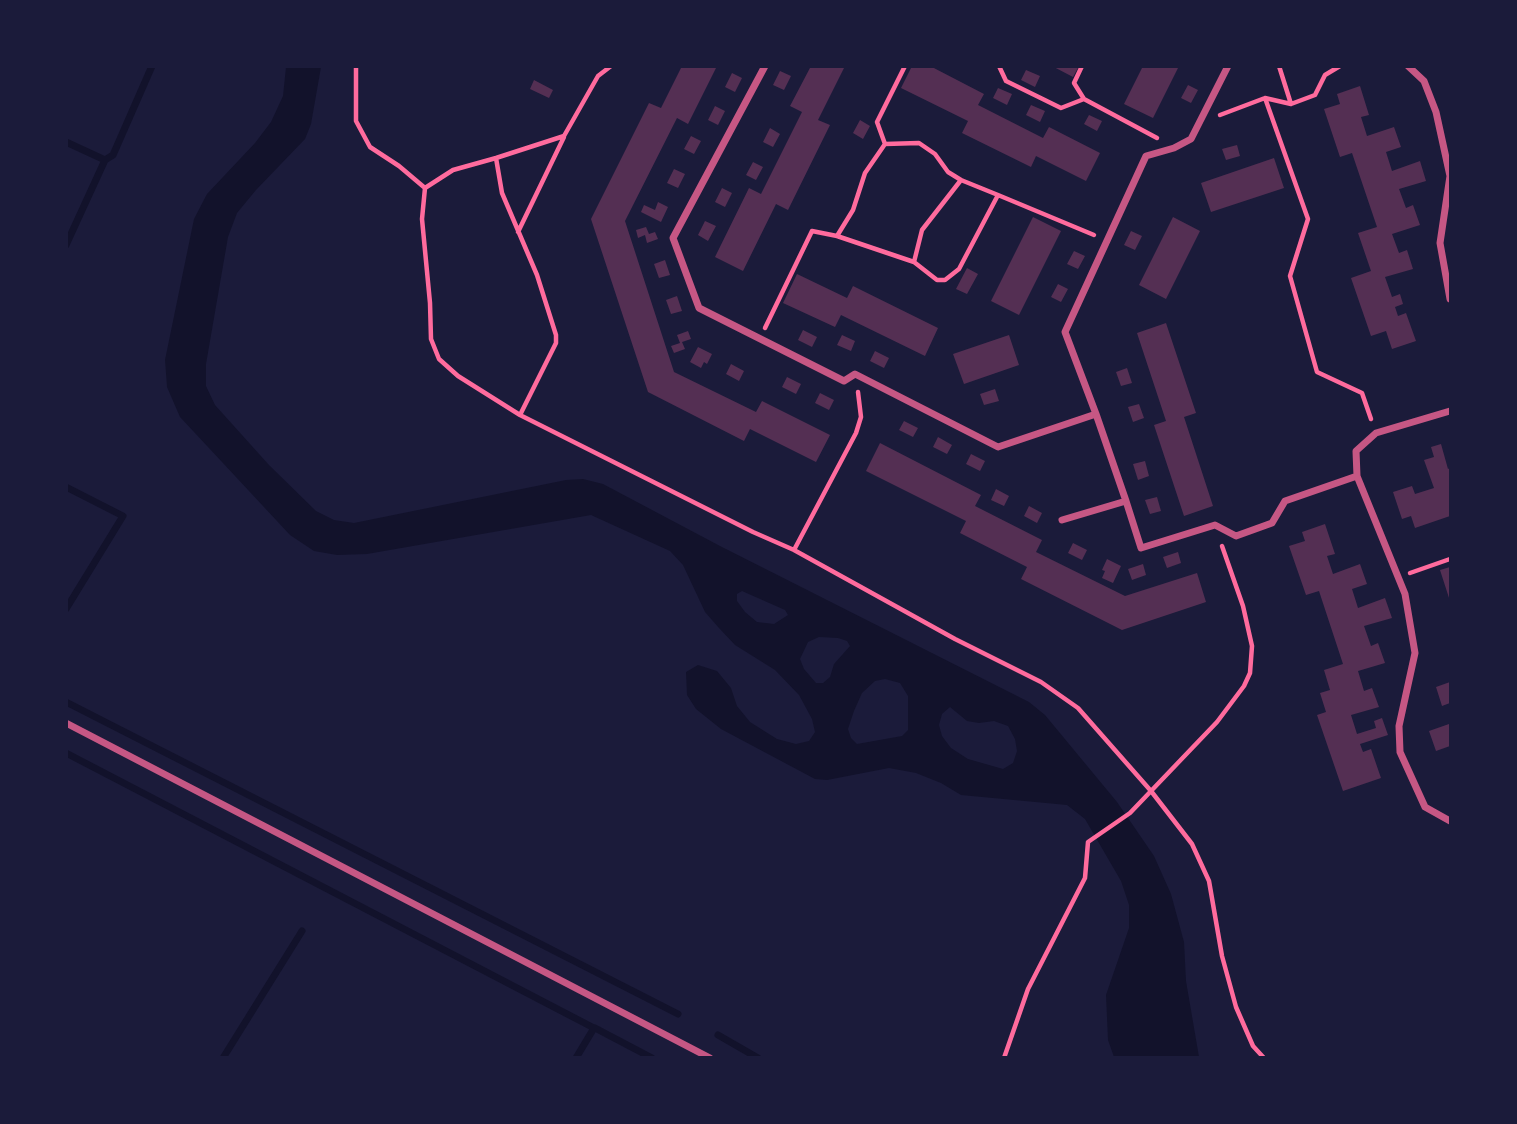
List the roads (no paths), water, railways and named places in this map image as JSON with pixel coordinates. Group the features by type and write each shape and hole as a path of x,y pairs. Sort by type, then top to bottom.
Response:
{"street":[{"path":"765,66 673,238 699,308 844,381 855,374 998,447 1096,414"},
{"path":"1228,66 1191,139 1174,148 1146,156 1066,332 1141,548 1215,526 1236,536 1272,523 1285,500 1357,476"},
{"path":"1408,66 1424,81 1428,91 1436,112 1450,176 1440,243 1451,299"},
{"path":"1451,411 1376,433 1356,451 1357,476 1405,594 1415,653 1399,726 1400,752 1425,807 1451,821"},
{"path":"1062,520 1126,501"},
{"path":"66,723 710,1058"}],"waterway":[{"path":"66,245 105,160 113,155 152,66"},
{"path":"66,142 105,160"},
{"path":"66,487 123,516 66,609"},
{"path":"66,702 678,1014"},
{"path":"66,753 594,1028 576,1058"},
{"path":"223,1058 302,931"},
{"path":"595,1028 652,1058"},
{"path":"718,1035 758,1058"}]}
